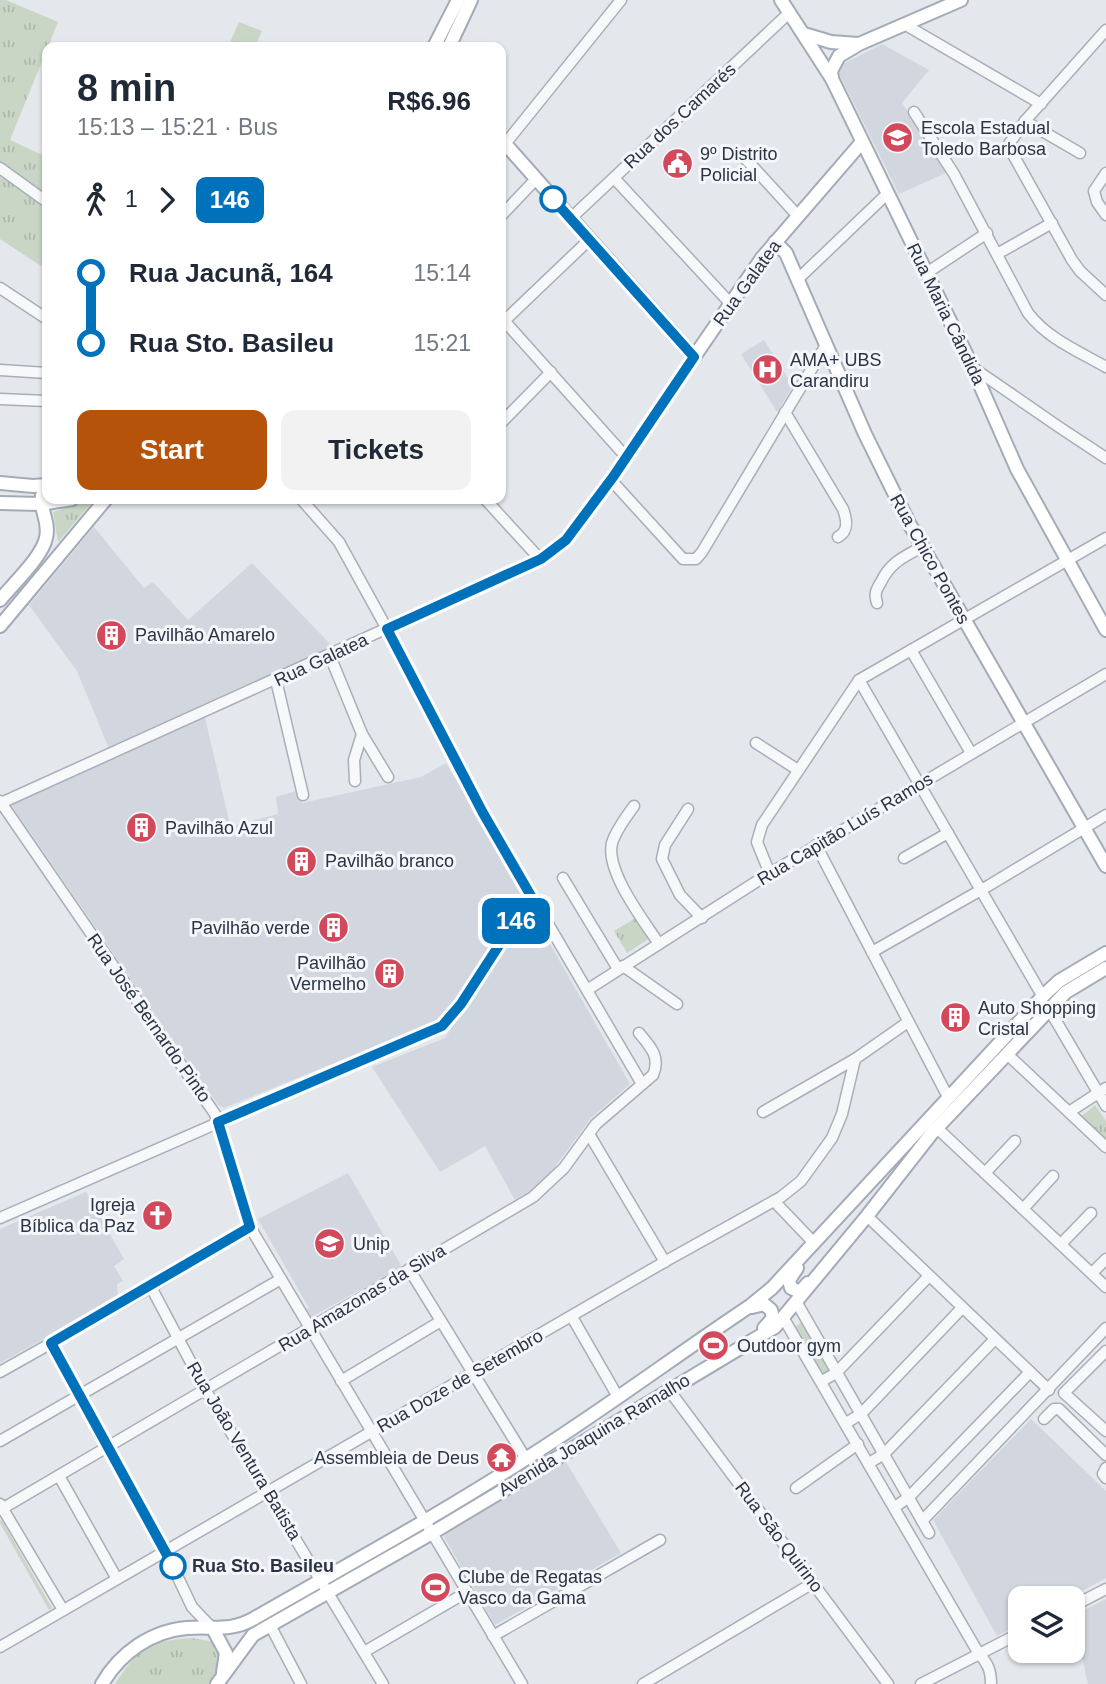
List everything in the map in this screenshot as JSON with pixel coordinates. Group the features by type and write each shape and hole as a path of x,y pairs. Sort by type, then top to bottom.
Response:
{"main road":[{"path":"437,42 458,0"},
{"path":"451,42 471,0"},
{"name":"Rua Maria Cândida","path":"781,0 832,79 928,272 1017,469 1106,630"},
{"path":"832,79 831,71 835,60 859,44 961,0"},
{"path":"804,33 831,42 859,44"},
{"name":"Rua Galatea","path":"694,357 775,243 862,142"},
{"path":"506,144 694,357"},
{"name":"Rua Chico Pontes","path":"775,243 786,253 865,434 922,547 1106,866"},
{"path":"0,483 42,485"},
{"path":"11,504 27,495 22,485"},
{"path":"0,600 38,554 47,537 40,504 42,492"},
{"path":"11,504 40,504"},
{"path":"11,504 47,528"},
{"path":"0,626 102,504"},
{"name":"Avenida Joaquina Ramalho","path":"102,1684 108,1672 124,1655 143,1642 164,1633 187,1628 213,1629 243,1625 432,1533 736,1349 767,1333 784,1319 937,1128 1007,1054 1046,1003 1059,981 1106,953"},
{"name":"Avenida Joaquina Ramalho","path":"220,1682 253,1635 424,1520 526,1459 768,1292 948,1097 1046,1003 1106,968"},
{"path":"810,1247 806,1257 791,1275 789,1283 793,1290 800,1292 809,1282 815,1281"},
{"path":"736,1349 741,1342 762,1330 773,1318 768,1306 750,1306"},
{"path":"653,1400 638,1403 631,1400 634,1392 660,1373 663,1367"},
{"path":"213,1629 226,1653 220,1682"}],"street":[{"path":"506,137 621,0"},
{"name":"Rua dos Camarés","path":"570,219 789,13"},
{"path":"904,24 1041,104"},
{"path":"1106,30 1025,121 1009,144 1080,271 1106,295"},
{"path":"914,112 954,174 1028,313 1048,335 1106,367"},
{"path":"1025,121 1080,153"},
{"path":"744,156 798,215"},
{"path":"0,168 42,198"},
{"path":"1106,173 1094,191 1097,202 1106,215"},
{"path":"614,178 730,303"},
{"path":"506,210 536,179"},
{"path":"797,280 887,194"},
{"path":"997,254 1052,223"},
{"path":"928,272 987,233"},
{"path":"506,316 589,240"},
{"path":"0,288 42,316"},
{"path":"506,324 626,458"},
{"path":"611,480 682,559 696,559 734,502 826,345"},
{"name":"Rua Galatea","path":"1,802 541,559 566,540 611,480 694,357"},
{"path":"972,366 1106,458"},
{"path":"0,370 42,373"},
{"path":"506,418 551,372"},
{"path":"985,395 994,388 1006,391"},
{"path":"0,399 42,401"},
{"path":"785,412 843,509 846,526 843,534 838,537"},
{"path":"305,504 339,542 483,813 642,1084"},
{"path":"490,504 541,559"},
{"path":"769,874 759,850 758,834 762,825 859,680 1106,538"},
{"path":"877,603 875,593 890,566 922,547"},
{"path":"911,650 971,753"},
{"path":"330,656 362,734 388,777"},
{"name":"Rua Capitão Luís Ramos","path":"587,990 816,845 1106,674"},
{"path":"276,680 303,795"},
{"path":"859,680 1046,1003 1102,1091 1106,1105"},
{"path":"355,781 354,760 362,734"},
{"path":"756,743 798,770"},
{"name":"Rua José Bernardo Pinto","path":"1,802 215,1114 250,1227 522,1684"},
{"path":"634,806 615,835 611,846 612,864 659,944"},
{"path":"688,809 666,845 662,859 680,895 702,918"},
{"path":"872,952 981,891 1106,815"},
{"path":"904,858 948,832"},
{"path":"816,845 948,1097"},
{"path":"563,877 621,968 677,1004"},
{"path":"0,1218 442,1026 461,1004 531,896"},
{"path":"763,1112 855,1059 908,1022"},
{"name":"Rua Amazonas da Silva","path":"1,1508 206,1391 533,1197 564,1168 605,1116 653,1075 657,1059 639,1033"},
{"path":"1007,1054 1106,1147"},
{"name":"Rua Doze de Setembro","path":"3,1645 774,1201 801,1181 832,1138 842,1114 855,1059"},
{"path":"1069,1112 1102,1091"},
{"path":"937,1128 1106,1287"},
{"path":"589,1134 665,1262"},
{"path":"985,1173 1014,1141"},
{"path":"1023,1209 1053,1176"},
{"path":"774,1201 810,1247"},
{"path":"1061,1244 1091,1213"},
{"path":"867,1216 1049,1390"},
{"path":"0,1372 250,1227"},
{"path":"1092,1273 1106,1259"},
{"path":"409,1269 526,1459"},
{"path":"822,1381 836,1373 929,1276"},
{"path":"0,1441 281,1279"},
{"name":"Rua João Ventura Batista","path":"150,1287 206,1391 365,1652 380,1683"},
{"path":"797,1303 929,1533"},
{"path":"846,1423 860,1414 962,1308"},
{"path":"572,1317 618,1397"},
{"path":"784,1319 979,1654 990,1668 991,1684"},
{"path":"341,1381 441,1321"},
{"path":"922,1521 1106,1328"},
{"path":"869,1463 884,1454 995,1339"},
{"path":"51,1343 192,1607 194,1614 187,1628"},
{"path":"1106,1351 1065,1392 1106,1431"},
{"path":"895,1507 909,1497 1030,1372"},
{"name":"Rua São Quirino","path":"669,1390 888,1684"},
{"path":"1044,1419 1054,1409 1059,1409 1106,1455"},
{"path":"796,1488 859,1444"},
{"path":"1106,1468 1103,1473 1106,1478"},
{"path":"59,1476 117,1579"},
{"path":"1,1508 63,1610"},
{"path":"493,1636 660,1541"},
{"path":"643,1684 658,1680 813,1583"},
{"path":"1085,1600 1106,1589"},
{"path":"365,1652 467,1592"},
{"path":"192,1607 213,1629"},
{"path":"270,1625 301,1684"},
{"path":"0,1632 3,1645"},
{"path":"922,1684 1008,1639"}],"shaded area":[{"name":"Escola Estadual Toledo Barbosa","path":"882,44 929,70 902,103 948,172 899,194 839,74 843,64"},
{"name":"AMA+ UBS Carandiru","path":"764,340 793,386 777,412 741,354"},
{"path":"94,527 144,588 153,582 188,620 252,563 334,648 203,709 230,825 278,814 276,797 299,790 302,803 421,777 446,763 523,893 446,1015 438,1021 224,1108 218,1105 5,796 110,751 77,671 29,605"},
{"path":"521,924 547,939 630,1084 591,1118 543,1183 515,1200 485,1146 440,1172 372,1067 445,1038"},
{"name":"Unip","path":"348,1173 402,1267 311,1317 306,1310 309,1308 258,1219"},
{"path":"86,1192 124,1259 114,1266 123,1281 117,1284 118,1298 0,1363 0,1229"},
{"path":"1031,1419 1106,1491 1106,1578 1085,1589 1085,1586 1008,1586 1008,1630 997,1636 933,1520"},
{"path":"566,1462 621,1553 495,1625 444,1537 445,1534"},
{"path":"1106,1599 1106,1684 1088,1684 1083,1663 1085,1610"}],"green space":[{"path":"0,0 6,0 58,22 50,42 42,42 42,61 10,140 42,155 42,267 0,239"},
{"path":"239,22 262,31 257,42 230,42"},
{"path":"80,504 90,504 58,542 53,512"},
{"path":"637,917 650,938 627,953 614,931"},
{"path":"1095,1105 1106,1121 1106,1139 1082,1116"},
{"path":"802,1322 830,1370 823,1375 795,1327"},
{"path":"1,1519 52,1608 49,1610 0,1523"},
{"path":"192,1638 214,1642 222,1659 209,1684 115,1684 131,1662 146,1648 165,1641"}],"bus line":[{"name":"146","path":"173,1566 51,1343 250,1227 218,1122 431,1032 442,1026 461,1004 531,896 483,813 387,629 541,559 566,540 613,477 694,357 553,199"}],"place":[{"name":"Escola Estadual Toledo Barbosa","path":"898,138"},
{"name":"9º Distrito Policial","path":"677,164"},
{"name":"AMA+ UBS Carandiru","path":"767,370"},
{"name":"Pavilhão Amarelo","path":"112,635"},
{"name":"Pavilhão Azul","path":"142,828"},
{"name":"Pavilhão branco","path":"302,861"},
{"name":"Pavilhão verde","path":"333,928"},
{"name":"Pavilhão Vermelho","path":"389,973"},
{"name":"Auto Shopping Cristal","path":"955,1018"},
{"name":"Igreja Bíblica da Paz","path":"158,1215"},
{"name":"Unip","path":"330,1244"},
{"name":"Outdoor gym","path":"714,1346"},
{"name":"Assembleia de Deus","path":"502,1458"},
{"name":"Rua Sto. Basileu","path":"173,1566"},
{"name":"Clube de Regatas Vasco da Gama","path":"435,1587"}]}
